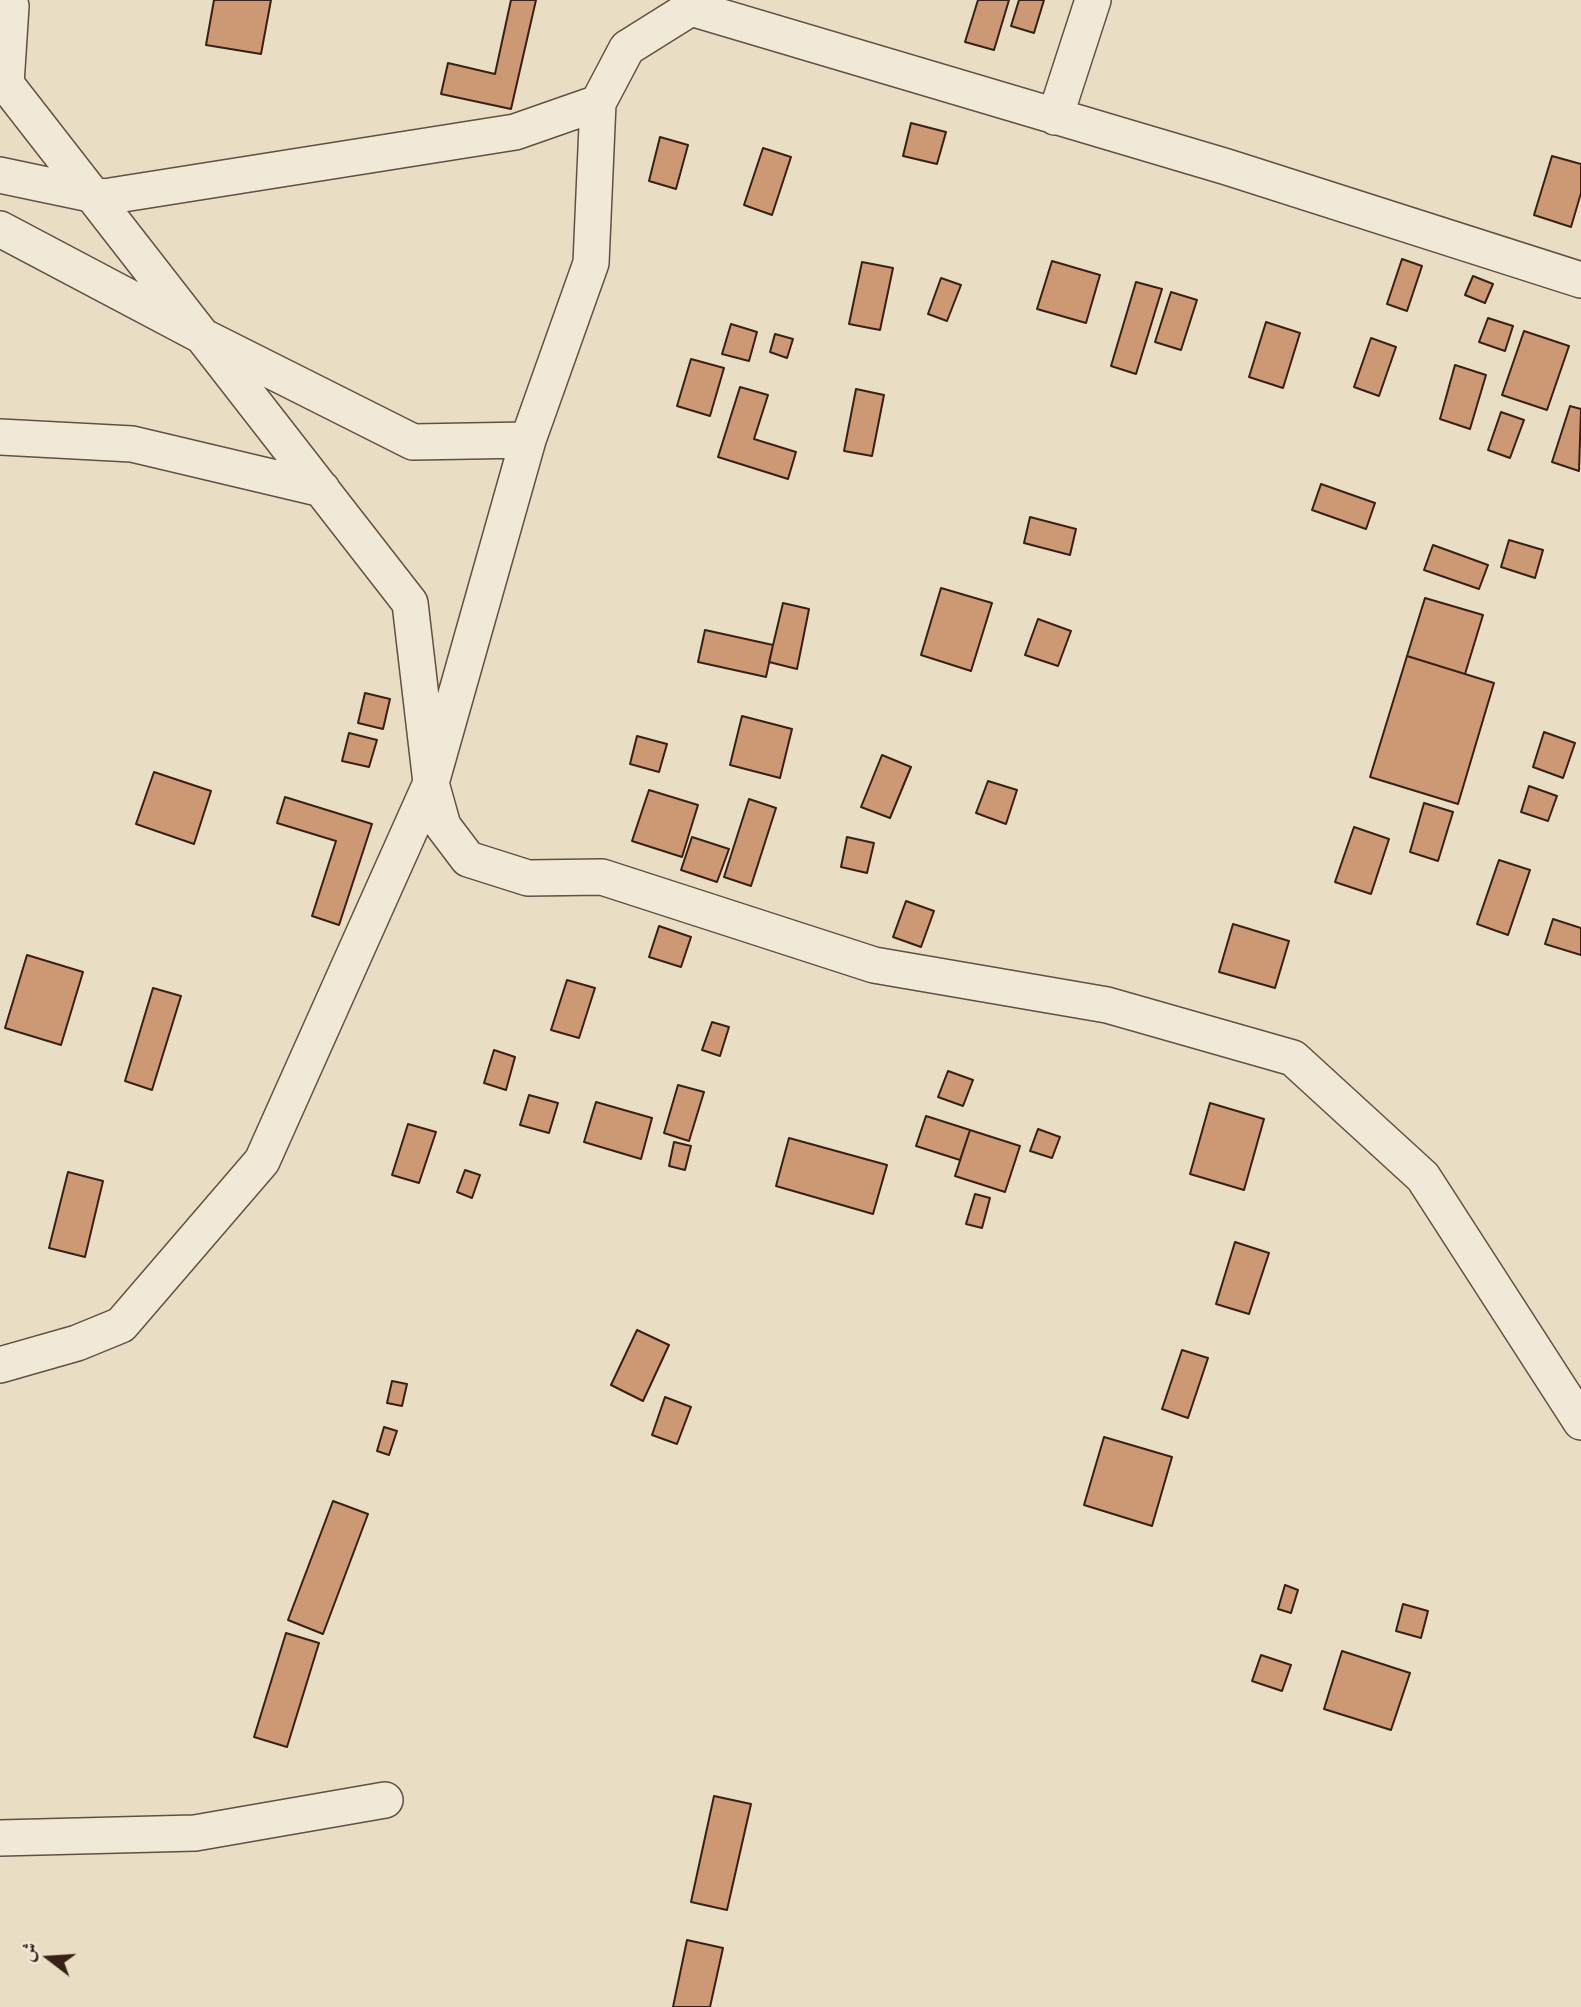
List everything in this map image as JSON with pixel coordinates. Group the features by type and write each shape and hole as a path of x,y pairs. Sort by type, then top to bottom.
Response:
{"street":[{"path":"8,0 11,6 6,84 410,603 431,783 443,826 468,859 528,878 602,877 874,965 1107,1005 1293,1058 1423,1177 1581,1422"},
{"path":"1055,117 1093,0"},
{"path":"0,1365 77,1343 121,1325 262,1161 431,783 528,440 591,263 598,103 627,48 693,4 1055,117 1227,167 1581,280"},
{"path":"0,175 104,197 515,132 598,103"},
{"path":"0,229 206,338 413,442 528,440"},
{"path":"0,436 132,444 322,489"},
{"path":"0,1838 195,1833 385,1800"}],"building":[{"path":"214,0 271,0 261,54 206,45"},
{"path":"511,0 536,0 511,109 441,94 448,63 495,74"},
{"path":"978,0 1009,0 994,50 965,42"},
{"path":"1019,0 1044,0 1034,33 1011,26"},
{"path":"911,123 946,132 937,164 903,156"},
{"path":"660,137 688,145 676,189 649,181"},
{"path":"763,148 791,157 772,215 744,205"},
{"path":"1552,156 1581,164 1581,193 1571,227 1534,215"},
{"path":"1402,259 1422,266 1407,311 1387,304"},
{"path":"1052,261 1100,275 1086,323 1037,309"},
{"path":"862,262 893,268 880,330 849,324"},
{"path":"1473,276 1493,284 1485,303 1465,295"},
{"path":"941,278 961,285 947,321 928,314"},
{"path":"1136,282 1162,289 1136,374 1111,366"},
{"path":"1171,292 1197,300 1181,350 1155,342"},
{"path":"1488,318 1513,326 1505,351 1479,342"},
{"path":"1266,322 1300,333 1283,388 1249,377"},
{"path":"731,324 757,332 749,361 722,354"},
{"path":"1524,331 1569,346 1547,410 1502,395"},
{"path":"775,334 793,339 787,358 770,352"},
{"path":"1371,338 1396,347 1379,396 1354,387"},
{"path":"691,359 724,368 710,416 677,406"},
{"path":"1455,365 1486,375 1470,429 1440,419"},
{"path":"740,387 768,395 754,439 796,452 788,479 718,457"},
{"path":"856,389 884,395 872,456 844,451"},
{"path":"1570,406 1581,409 1579,471 1552,462"},
{"path":"1501,412 1524,420 1510,458 1488,450"},
{"path":"1321,484 1375,503 1366,529 1312,510"},
{"path":"1030,517 1076,529 1070,555 1024,543"},
{"path":"1509,540 1543,550 1535,578 1501,567"},
{"path":"1433,545 1488,565 1479,589 1424,570"},
{"path":"941,588 992,603 971,671 921,655"},
{"path":"1425,598 1483,615 1465,674 1407,656"},
{"path":"783,603 809,609 797,669 769,662"},
{"path":"1038,619 1071,631 1058,666 1025,655"},
{"path":"705,630 773,645 766,677 698,662"},
{"path":"1407,656 1494,683 1458,804 1370,777"},
{"path":"365,693 390,699 383,729 358,723"},
{"path":"742,716 792,729 780,778 730,765"},
{"path":"1544,732 1575,743 1563,778 1533,767"},
{"path":"349,733 377,740 369,767 342,761"},
{"path":"637,736 667,744 659,772 630,764"},
{"path":"882,755 911,767 890,818 861,807"},
{"path":"154,772 211,791 194,844 136,824"},
{"path":"988,781 1017,790 1006,824 976,813"},
{"path":"1529,786 1557,796 1548,821 1521,812"},
{"path":"649,790 698,805 682,857 632,841"},
{"path":"285,797 372,824 339,925 312,916 336,841 277,823"},
{"path":"749,799 776,808 751,886 724,877"},
{"path":"1424,803 1453,812 1438,861 1410,852"},
{"path":"1354,827 1389,839 1371,894 1335,882"},
{"path":"692,837 729,849 717,882 681,870"},
{"path":"847,837 874,843 867,873 841,867"},
{"path":"1499,860 1530,870 1508,935 1477,924"},
{"path":"906,901 934,911 921,947 893,937"},
{"path":"1553,919 1581,928 1581,955 1545,944"},
{"path":"1233,924 1289,941 1275,988 1219,972"},
{"path":"659,926 691,937 681,967 649,957"},
{"path":"27,955 83,972 61,1045 5,1028"},
{"path":"567,980 595,988 579,1038 551,1030"},
{"path":"153,988 181,996 152,1090 125,1081"},
{"path":"712,1022 729,1027 720,1056 702,1050"},
{"path":"494,1050 515,1057 506,1090 484,1083"},
{"path":"948,1071 973,1080 963,1106 938,1097"},
{"path":"678,1085 704,1092 689,1141 664,1133"},
{"path":"529,1095 558,1103 549,1133 520,1125"},
{"path":"596,1102 652,1118 641,1159 584,1142"},
{"path":"1210,1103 1264,1119 1244,1190 1190,1174"},
{"path":"926,1116 970,1130 960,1160 916,1146"},
{"path":"408,1124 436,1132 419,1183 392,1175"},
{"path":"1038,1129 1060,1137 1052,1158 1030,1151"},
{"path":"970,1130 1020,1146 1005,1192 955,1176"},
{"path":"789,1138 887,1165 873,1214 776,1186"},
{"path":"674,1142 691,1146 685,1170 669,1166"},
{"path":"465,1170 480,1175 472,1198 457,1192"},
{"path":"68,1172 103,1181 85,1257 49,1248"},
{"path":"975,1194 990,1198 982,1228 966,1224"},
{"path":"1235,1242 1269,1253 1249,1314 1216,1304"},
{"path":"637,1330 669,1345 643,1401 611,1385"},
{"path":"1182,1350 1208,1358 1188,1418 1162,1409"},
{"path":"392,1381 407,1384 402,1406 387,1403"},
{"path":"665,1397 691,1407 677,1444 652,1435"},
{"path":"384,1427 397,1431 389,1455 377,1451"},
{"path":"1104,1437 1172,1457 1152,1526 1084,1505"},
{"path":"333,1501 368,1514 323,1634 288,1620"},
{"path":"1285,1585 1298,1590 1291,1613 1278,1609"},
{"path":"1403,1604 1428,1611 1421,1638 1396,1631"},
{"path":"286,1633 319,1643 287,1747 254,1737"},
{"path":"1342,1651 1410,1673 1391,1730 1324,1709"},
{"path":"1261,1655 1291,1665 1282,1691 1252,1681"},
{"path":"714,1796 751,1804 727,1910 691,1902"},
{"path":"687,1940 723,1948 710,2007 673,2007"}]}
